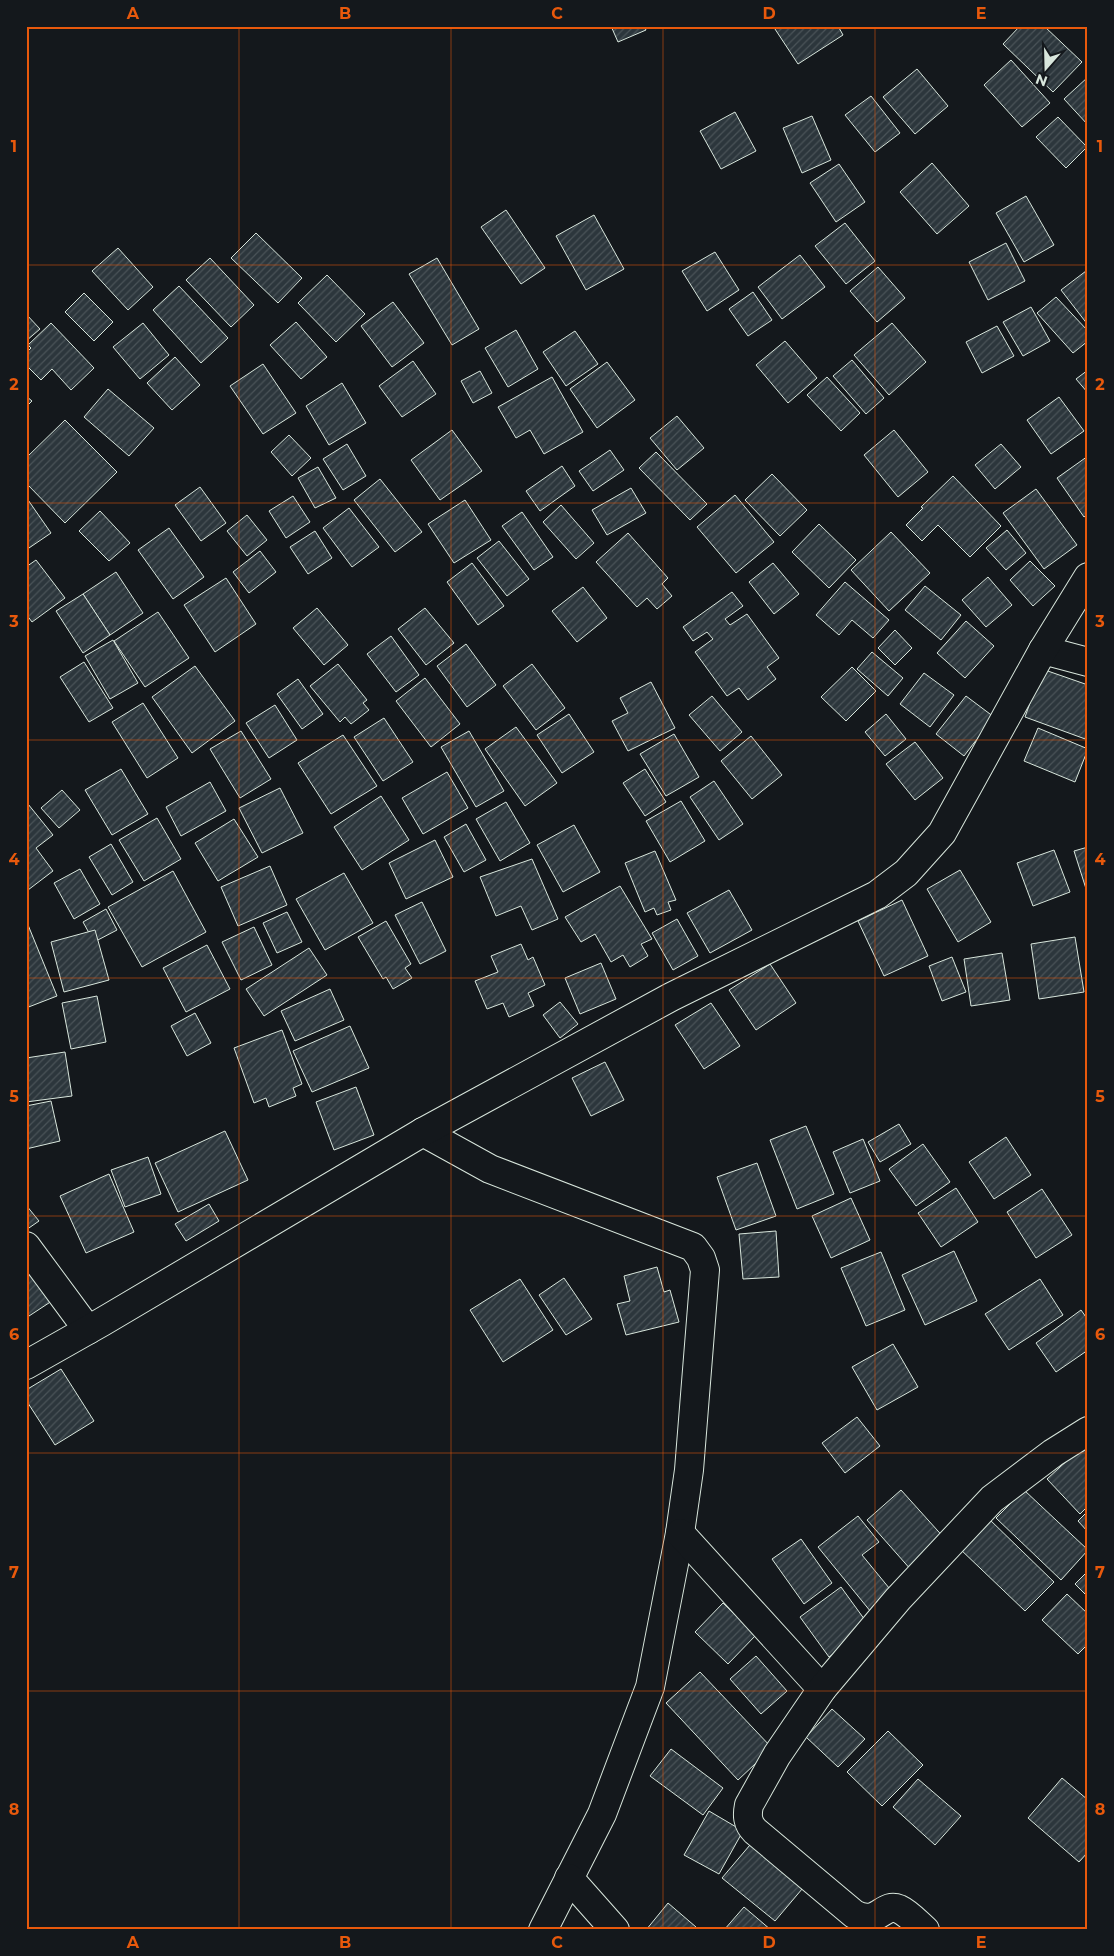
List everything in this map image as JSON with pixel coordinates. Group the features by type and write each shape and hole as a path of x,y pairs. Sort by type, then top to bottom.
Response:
{"street":[{"path":"26,1364 88,1330 423,1132 671,998 877,895 906,873 942,833 1043,650 1088,577"},
{"path":"1043,650 1088,662"},
{"path":"423,1132 490,1169 693,1247 701,1258 705,1270 689,1470 680,1533 650,1687 602,1814 542,1930"},
{"path":"26,1246 88,1330"},
{"path":"925,1930 897,1908 889,1908 869,1918 862,1918 854,1914 750,1826 747,1815 749,1805 777,1755 822,1690 898,1599 992,1499 1053,1453 1088,1431"},
{"path":"680,1533 822,1690"},
{"path":"569,1878 615,1930"}],"building":[{"path":"611,26 644,26 646,30 618,42"},
{"path":"773,26 838,26 843,35 798,64"},
{"path":"1020,26 1044,26 1082,62 1053,92 1003,44"},
{"path":"1011,60 1050,103 1022,127 984,85"},
{"path":"917,69 948,106 915,134 883,97"},
{"path":"1088,77 1088,125 1064,99"},
{"path":"871,96 900,133 875,152 845,115"},
{"path":"735,112 756,151 721,169 700,131"},
{"path":"812,116 831,160 802,173 783,128"},
{"path":"1058,117 1087,147 1066,168 1036,137"},
{"path":"932,163 969,206 937,234 900,192"},
{"path":"839,164 865,202 836,222 810,183"},
{"path":"1026,196 1054,245 1024,262 996,213"},
{"path":"506,210 545,268 521,284 481,227"},
{"path":"594,215 624,269 586,290 556,236"},
{"path":"845,223 875,261 846,284 815,246"},
{"path":"256,233 302,278 278,303 231,258"},
{"path":"1006,243 1025,281 988,300 969,262"},
{"path":"118,248 153,287 128,310 92,271"},
{"path":"715,252 739,290 707,311 682,271"},
{"path":"800,255 825,287 782,319 758,287"},
{"path":"210,258 254,305 231,327 186,280"},
{"path":"437,258 479,329 452,345 409,274"},
{"path":"878,267 905,298 877,322 850,291"},
{"path":"1086,271 1088,273 1088,325 1061,290"},
{"path":"327,275 365,314 336,342 298,303"},
{"path":"179,286 228,338 201,363 153,310"},
{"path":"753,292 772,320 748,336 729,309"},
{"path":"84,293 113,322 94,341 65,312"},
{"path":"1056,297 1088,331 1088,341 1073,353 1037,313"},
{"path":"393,302 424,343 392,367 361,326"},
{"path":"1031,307 1050,341 1023,356 1003,322"},
{"path":"26,314 40,329 26,341"},
{"path":"296,322 327,357 301,379 270,345"},
{"path":"51,323 94,368 71,390 52,369 41,380 26,365 26,353 31,348 28,345"},
{"path":"143,323 169,355 140,379 113,347"},
{"path":"892,323 926,362 889,395 854,355"},
{"path":"997,326 1014,356 982,373 966,342"},
{"path":"516,330 538,369 508,387 485,348"},
{"path":"575,331 598,364 566,386 543,352"},
{"path":"785,341 817,378 788,403 756,365"},
{"path":"175,357 200,385 172,410 147,383"},
{"path":"852,360 884,398 866,414 833,376"},
{"path":"413,361 436,394 402,417 379,386"},
{"path":"607,362 635,400 597,428 570,389"},
{"path":"263,364 296,413 263,434 230,386"},
{"path":"1088,370 1088,393 1076,379"},
{"path":"480,371 492,393 473,403 461,381"},
{"path":"552,377 583,432 544,454 530,430 516,438 498,407"},
{"path":"827,377 860,413 841,431 807,395"},
{"path":"342,383 366,423 329,445 306,406"},
{"path":"108,389 154,428 129,456 84,417"},
{"path":"26,396 32,401 26,407"},
{"path":"1059,397 1084,431 1051,454 1027,420"},
{"path":"677,416 704,448 677,470 650,438"},
{"path":"65,420 117,472 65,523 26,483 26,458"},
{"path":"452,430 482,471 440,500 411,460"},
{"path":"894,430 928,472 898,497 864,455"},
{"path":"289,435 311,458 292,476 271,452"},
{"path":"347,444 366,476 343,490 323,459"},
{"path":"1001,444 1021,467 995,489 975,465"},
{"path":"610,450 624,470 593,491 579,471"},
{"path":"656,452 707,504 690,520 639,468"},
{"path":"1088,456 1088,514 1084,517 1057,478"},
{"path":"562,466 575,486 540,511 526,491"},
{"path":"318,467 336,498 315,508 298,478"},
{"path":"772,474 807,510 780,536 745,500"},
{"path":"953,476 1001,526 970,557 938,525 922,541 906,525 923,508 921,507"},
{"path":"380,479 422,532 395,552 354,500"},
{"path":"200,487 226,523 201,541 175,505"},
{"path":"631,488 646,513 607,535 592,510"},
{"path":"1036,489 1077,545 1044,569 1003,513"},
{"path":"735,495 774,542 736,573 697,527"},
{"path":"293,496 310,522 286,538 269,511"},
{"path":"26,497 51,533 26,550"},
{"path":"465,500 491,540 454,563 428,524"},
{"path":"561,505 594,543 576,559 543,522"},
{"path":"349,508 379,547 352,567 323,528"},
{"path":"100,511 130,543 109,561 79,531"},
{"path":"522,512 553,557 534,570 502,526"},
{"path":"247,515 267,540 247,556 227,531"},
{"path":"819,524 856,560 829,588 792,552"},
{"path":"169,528 204,577 173,599 138,550"},
{"path":"1007,530 1026,553 1006,570 986,548"},
{"path":"315,531 332,558 308,574 290,547"},
{"path":"891,532 930,573 889,611 851,570"},
{"path":"628,533 668,578 662,584 672,596 657,609 647,598 637,607 596,562"},
{"path":"499,541 529,579 507,596 477,558"},
{"path":"260,551 276,572 249,593 233,572"},
{"path":"36,560 65,598 32,622 26,614 26,567"},
{"path":"1030,561 1055,586 1033,606 1010,580"},
{"path":"472,563 504,606 478,625 447,582"},
{"path":"773,563 799,594 774,614 749,582"},
{"path":"116,572 143,613 110,635 83,594"},
{"path":"988,577 1012,605 986,627 962,600"},
{"path":"226,578 256,624 215,652 184,605"},
{"path":"845,582 889,620 873,638 852,620 839,635 816,615"},
{"path":"925,586 961,615 941,640 905,610"},
{"path":"583,587 607,618 577,642 552,611"},
{"path":"732,592 743,606 725,619 730,625 747,614 779,658 767,667 776,679 748,700 739,688 727,696 695,652 713,639 707,632 693,641 683,627"},
{"path":"83,594 110,635 83,653 56,611"},
{"path":"317,608 348,645 324,665 293,628"},
{"path":"425,608 454,643 426,665 398,629"},
{"path":"158,612 189,658 145,687 114,641"},
{"path":"966,621 994,646 965,678 937,653"},
{"path":"895,630 912,648 895,665 878,648"},
{"path":"391,636 419,675 396,692 367,654"},
{"path":"113,640 138,683 110,699 85,656"},
{"path":"466,644 496,685 467,707 437,666"},
{"path":"872,652 903,678 888,696 857,669"},
{"path":"84,662 113,708 89,722 60,677"},
{"path":"338,664 367,700 363,703 369,710 351,724 345,717 340,722 310,686"},
{"path":"532,664 565,708 536,730 503,686"},
{"path":"195,666 235,721 192,753 152,697"},
{"path":"852,667 876,691 846,721 821,697"},
{"path":"1042,669 1088,685 1088,740 1025,717"},
{"path":"924,673 954,695 930,727 900,704"},
{"path":"425,678 460,724 431,747 396,701"},
{"path":"298,679 323,714 302,729 277,694"},
{"path":"651,682 675,728 628,751 612,721 628,713 620,698"},
{"path":"712,696 742,732 720,751 689,715"},
{"path":"966,696 994,717 964,756 936,734"},
{"path":"143,703 178,758 147,778 112,722"},
{"path":"275,705 297,740 269,758 246,723"},
{"path":"569,714 594,752 562,773 537,735"},
{"path":"886,714 906,739 885,756 865,732"},
{"path":"384,718 413,762 383,781 354,737"},
{"path":"516,727 557,783 525,806 485,749"},
{"path":"1038,728 1088,749 1075,782 1024,761"},
{"path":"241,731 271,779 240,798 210,749"},
{"path":"469,731 504,791 476,807 441,747"},
{"path":"674,734 699,777 666,796 640,754"},
{"path":"343,735 377,786 331,814 298,763"},
{"path":"751,736 782,775 752,799 721,761"},
{"path":"915,742 943,778 915,800 886,764"},
{"path":"121,769 148,814 112,835 85,790"},
{"path":"645,769 666,802 645,816 623,783"},
{"path":"447,772 468,808 423,834 402,798"},
{"path":"714,781 743,824 719,840 690,797"},
{"path":"210,782 226,811 181,836 166,807"},
{"path":"280,788 303,833 262,853 239,808"},
{"path":"62,790 80,810 59,828 41,808"},
{"path":"381,796 409,840 362,870 334,827"},
{"path":"681,801 705,841 670,862 646,821"},
{"path":"506,802 530,843 500,861 476,819"},
{"path":"28,804 53,835 36,848 53,871 28,890 26,888 26,806"},
{"path":"157,818 181,859 144,881 119,840"},
{"path":"234,819 258,857 218,881 195,843"},
{"path":"466,824 486,860 464,872 444,837"},
{"path":"574,825 600,872 563,892 537,845"},
{"path":"435,840 453,877 406,899 389,863"},
{"path":"111,844 133,882 112,895 89,857"},
{"path":"1088,847 1088,895 1074,851"},
{"path":"1054,850 1070,892 1033,906 1017,863"},
{"path":"655,851 676,900 668,902 671,910 657,915 654,908 645,912 625,863"},
{"path":"532,859 558,919 532,930 521,906 496,916 480,877"},
{"path":"270,866 287,905 238,926 221,887"},
{"path":"80,869 100,904 74,919 54,883"},
{"path":"960,870 991,922 958,942 927,889"},
{"path":"173,871 206,932 142,967 108,907"},
{"path":"344,873 373,923 325,950 296,899"},
{"path":"620,886 652,939 641,944 648,956 630,967 623,955 611,962 595,934 581,942 565,917"},
{"path":"729,890 752,930 710,953 687,913"},
{"path":"902,900 928,956 884,976 858,921"},
{"path":"422,902 446,951 420,964 395,915"},
{"path":"106,909 117,930 94,942 83,922"},
{"path":"287,912 302,942 277,953 263,923"},
{"path":"677,919 698,956 673,970 652,933"},
{"path":"26,920 57,996 26,1008"},
{"path":"386,921 411,964 405,968 412,978 393,989 386,977 383,979 358,937"},
{"path":"254,927 272,965 241,980 222,942"},
{"path":"95,930 109,980 64,992 51,942"},
{"path":"1075,937 1084,992 1039,999 1031,944"},
{"path":"521,944 528,960 533,957 545,985 528,993 534,1006 509,1017 503,1003 487,1009 475,981 498,972 491,956"},
{"path":"207,945 230,989 186,1012 163,968"},
{"path":"309,948 327,975 264,1016 246,989"},
{"path":"1002,953 1010,1000 971,1006 964,959"},
{"path":"952,957 966,992 942,1001 929,966"},
{"path":"601,963 616,999 580,1014 565,978"},
{"path":"770,964 796,1003 756,1030 729,990"},
{"path":"330,989 344,1020 295,1041 281,1011"},
{"path":"97,996 106,1042 71,1049 62,1003"},
{"path":"560,1002 578,1024 560,1038 543,1015"},
{"path":"711,1003 740,1046 704,1069 675,1025"},
{"path":"195,1013 211,1043 187,1056 171,1026"},
{"path":"350,1026 369,1068 312,1092 293,1051"},
{"path":"282,1030 302,1084 293,1088 296,1096 269,1107 266,1098 254,1103 234,1048"},
{"path":"65,1052 72,1096 26,1102 26,1058"},
{"path":"605,1062 624,1100 591,1116 572,1078"},
{"path":"356,1087 374,1135 334,1150 316,1102"},
{"path":"51,1101 60,1141 26,1149 26,1106"},
{"path":"899,1124 911,1144 880,1162 868,1142"},
{"path":"806,1126 834,1194 797,1209 770,1140"},
{"path":"225,1131 248,1180 178,1212 155,1163"},
{"path":"1006,1137 1031,1175 994,1199 969,1162"},
{"path":"863,1139 880,1181 850,1193 833,1152"},
{"path":"923,1144 950,1182 916,1206 889,1169"},
{"path":"148,1157 161,1194 125,1207 111,1170"},
{"path":"757,1163 776,1216 736,1230 717,1177"},
{"path":"109,1174 134,1232 86,1253 60,1196"},
{"path":"956,1188 978,1222 941,1247 918,1213"},
{"path":"1042,1189 1072,1235 1036,1258 1007,1212"},
{"path":"851,1198 870,1240 831,1258 812,1216"},
{"path":"209,1204 219,1221 186,1241 175,1224"},
{"path":"26,1205 39,1221 26,1230"},
{"path":"776,1231 779,1277 743,1279 739,1234"},
{"path":"954,1251 977,1301 925,1325 902,1275"},
{"path":"881,1252 905,1310 866,1326 841,1268"},
{"path":"37,1264 58,1297 29,1316 26,1312 26,1271"},
{"path":"657,1267 664,1292 670,1290 679,1322 626,1335 617,1304 630,1301 624,1276"},
{"path":"564,1278 592,1319 566,1335 539,1295"},
{"path":"520,1279 553,1330 503,1362 470,1310"},
{"path":"1040,1279 1063,1315 1009,1350 985,1314"},
{"path":"1081,1310 1088,1320 1088,1350 1056,1372 1036,1343"},
{"path":"893,1344 918,1387 877,1410 852,1367"},
{"path":"61,1369 94,1421 55,1445 26,1400 26,1390"},
{"path":"857,1417 880,1446 845,1473 822,1443"},
{"path":"1085,1444 1088,1447 1088,1506 1080,1514 1047,1479"},
{"path":"901,1490 947,1541 912,1571 867,1520"},
{"path":"1024,1490 1088,1550 1061,1580 996,1518"},
{"path":"1088,1511 1088,1532 1078,1521"},
{"path":"858,1516 879,1542 862,1555 894,1594 871,1612 818,1547"},
{"path":"988,1518 1054,1582 1025,1611 959,1548"},
{"path":"801,1539 832,1583 804,1604 772,1559"},
{"path":"1088,1571 1088,1597 1075,1584"},
{"path":"841,1587 870,1627 829,1657 800,1617"},
{"path":"1067,1594 1088,1614 1088,1644 1078,1654 1042,1620"},
{"path":"723,1603 756,1635 728,1664 695,1632"},
{"path":"756,1656 787,1691 761,1714 730,1679"},
{"path":"700,1672 772,1748 738,1780 666,1703"},
{"path":"832,1709 865,1739 838,1767 806,1737"},
{"path":"888,1731 923,1765 882,1806 847,1772"},
{"path":"671,1749 723,1788 703,1815 650,1776"},
{"path":"1062,1778 1088,1800 1088,1852 1079,1862 1028,1818"},
{"path":"918,1779 961,1816 935,1845 893,1807"},
{"path":"709,1811 743,1831 719,1874 684,1855"},
{"path":"755,1839 808,1882 775,1921 722,1878"},
{"path":"668,1903 696,1927 693,1930 646,1930"},
{"path":"744,1907 771,1930 724,1930"}]}
